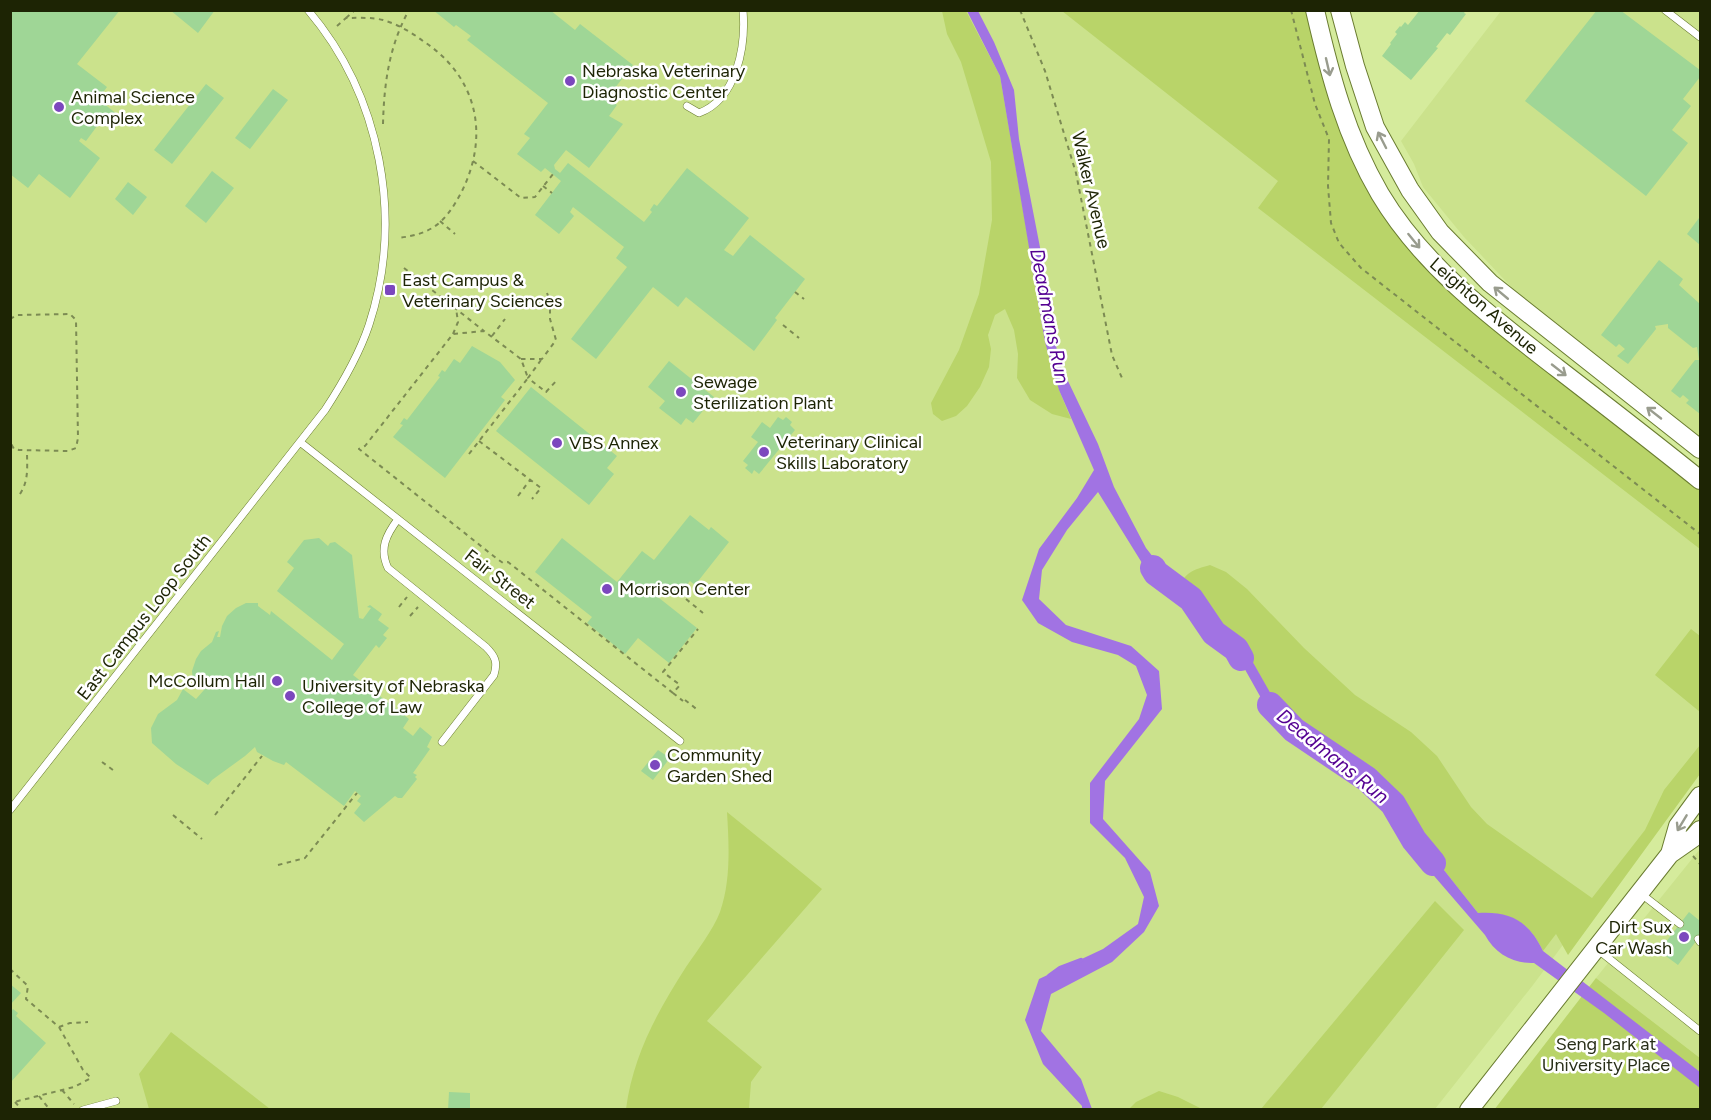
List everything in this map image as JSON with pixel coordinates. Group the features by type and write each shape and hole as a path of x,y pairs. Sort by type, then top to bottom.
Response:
{"main road":[{"name":"Leighton Avenue","path":"1315,10 1330,77 1350,134 1381,195 1404,229 1452,283 1510,332 1701,480"},
{"name":"Leighton Avenue","path":"1340,10 1375,127 1410,190 1440,232 1490,283 1701,449"},
{"path":"1670,854 1678,826 1701,796"},
{"path":"1469,1110 1670,854 1701,830"}],"lane":[{"name":"East Campus Loop South","path":"10,810 325,410 340,388 368,327 382,268 385,221 381,164 363,103 350,73 332,40 308,10"},
{"path":"687,106 699,113 704,111 712,106 729,84 741,54 743,10"},
{"path":"1665,10 1701,37"},
{"name":"Fair Street","path":"300,442 680,741"},
{"path":"398,519 388,532 383,552 388,568 486,647 496,662 494,675 442,742"},
{"path":"1640,893 1680,924"},
{"path":"1597,949 1701,1031"},
{"path":"83,1110 116,1101"}],"path":[{"path":"337,26 354,10"},
{"path":"383,124 386,74 400,27 409,10"},
{"name":"Walker Avenue","path":"1020,10 1048,81 1076,173 1112,355 1122,378"},
{"path":"346,18 374,18 400,27 436,50 455,70 465,85 472,104 476,124 476,145 473,161 459,197 440,222 424,233 398,238"},
{"path":"473,161 521,198 535,197 553,174"},
{"path":"543,186 552,193"},
{"path":"440,222 455,234"},
{"path":"404,268 521,359 528,378 546,392 557,380"},
{"path":"469,454 556,340 550,319 550,301 546,292"},
{"path":"795,292 804,299"},
{"path":"456,309 458,322 453,334 365,446 359,449 496,558 503,563 508,562 699,711"},
{"path":"10,319 17,315 70,314 76,322 78,444 76,448 68,451 14,449 11,444"},
{"path":"492,336 505,319"},
{"path":"783,326 799,338"},
{"path":"453,334 484,331"},
{"path":"521,359 542,359"},
{"path":"479,441 541,488 532,499"},
{"path":"20,494 27,478 27,450"},
{"path":"518,496 530,480"},
{"path":"399,607 413,589"},
{"path":"410,616 425,598"},
{"path":"686,599 703,613"},
{"path":"673,693 680,685 663,672 698,629"},
{"path":"215,815 262,756"},
{"path":"102,762 113,770"},
{"path":"278,866 305,858 357,793"},
{"path":"173,816 202,839"},
{"path":"1693,856 1701,864"},
{"path":"10,969 28,986 27,999 59,1027 83,1070 91,1078 74,1088 10,1103"},
{"path":"59,1027 70,1023 88,1022"},
{"path":"62,1090 79,1110"},
{"path":"39,1096 50,1110"},
{"path":"15,1102 22,1110"}],"shaded area":[{"path":"10,11 1276,11 1308,123 1700,545 1700,761 1533,985 1435,1109 11,1109"},
{"path":"1501,11 1700,11 1700,437 1518,294 1464,237 1423,187 1414,164 1401,141"},
{"path":"1700,849 1700,1058 1596,978"}],"green space":[{"path":"942,11 966,11 1000,76 1035,280 1059,390 1071,419 1052,414 1030,400 1017,378 1018,354 1014,330 1005,309 995,315 988,335 991,349 989,367 980,387 967,406 956,416 942,421 933,414 931,403 959,350 979,294 992,220 991,162 961,62 947,34"},
{"path":"1062,11 1306,11 1329,97 1365,180 1512,343 1700,491 1700,549 1258,208 1278,181"},
{"path":"1210,565 1226,572 1247,589 1304,648 1355,695 1411,732 1437,756 1471,807 1487,824 1592,898 1645,830 1664,790 1700,745 1700,774 1568,955 1556,934 1543,951 1531,932 1517,920 1500,914 1478,913 1421,841 1403,830 1391,792 1280,712 1246,650 1178,589 1190,572"},
{"path":"1691,629 1700,636 1700,712 1655,675"},
{"path":"727,812 822,889 707,1021 762,1067 751,1082 749,1109 626,1109 634,1071 656,1018 720,912 728,875"},
{"path":"1435,901 1464,930 1321,1109 1261,1109"},
{"name":"Seng Park at University Place","path":"1596,978 1700,1058 1700,1109 1494,1110"},
{"path":"171,1032 270,1109 149,1109 139,1074"},
{"path":"1159,1091 1178,1097 1202,1109 1129,1109 1136,1102"}],"water":[{"path":"967,11 978,11 1014,90 1019,139 1051,304 1058,360 1098,444 1114,487 1146,548 1179,590 1246,650 1281,712 1391,792 1403,830 1421,841 1478,913 1509,916 1525,925 1543,951 1700,1072 1700,1088 1604,1013 1534,963 1512,960 1494,948 1391,826 1385,800 1324,750 1270,714 1238,657 1182,600 1147,571 1098,492 1067,530 1042,570 1039,599 1066,625 1131,646 1159,671 1162,709 1105,781 1103,819 1150,872 1159,906 1144,932 1112,962 1051,994 1041,1031 1081,1079 1092,1109 1082,1109 1082,1106 1043,1064 1025,1020 1039,979 1103,949 1138,924 1144,897 1125,858 1090,823 1090,783 1139,719 1147,695 1136,666 1118,655 1072,642 1038,623 1022,600 1039,549 1077,498 1094,470 1059,390 1045,342 1000,76"}],"building":[{"name":"Animal Science Complex","path":"10,10 120,10 77,64 107,87 98,99 118,115 111,123 103,118 86,141 81,138 79,141 100,158 70,198 39,174 28,188 10,174"},
{"path":"170,10 215,10 198,33"},
{"path":"433,10 550,10 575,30 580,24 633,65 607,98 617,105 609,116 623,124 589,168 566,150 554,165 555,169 560,173 568,163 644,222 652,212 650,210 654,204 657,206 687,168 749,218 724,250 733,256 750,235 805,279 775,318 777,320 754,351 686,297 678,307 653,287 596,359 571,339 627,267 616,258 624,247 573,207 570,212 574,216 559,234 535,215 561,181 545,168 541,172 517,154 530,138 524,134 548,103 467,40 471,36 456,25 454,27"},
{"path":"1420,10 1466,10 1464,13 1466,14 1450,35 1447,33 1436,47 1438,48 1411,80 1382,56 1397,34 1395,32 1405,22 1408,25"},
{"path":"1597,10 1620,10 1700,70 1700,77 1683,99 1691,106 1672,130 1688,143 1646,196 1525,101"},
{"path":"206,84 224,98 172,164 154,150"},
{"path":"273,89 288,100 250,149 235,138"},
{"path":"212,171 234,188 206,223 185,206"},
{"path":"128,182 147,197 133,215 115,199"},
{"path":"1700,219 1700,245 1687,234"},
{"path":"1659,260 1683,279 1679,285 1700,304 1700,414 1686,403 1689,400 1683,395 1680,398 1671,391 1695,360 1699,360 1697,347 1693,348 1668,328 1668,324 1655,326 1656,329 1628,364 1617,356 1625,349 1619,344 1616,347 1601,335"},
{"path":"472,346 500,362 515,380 501,397 505,400 445,478 393,437 403,425 400,424 404,418 407,420 440,377 438,376 442,370 445,372 454,359 460,363"},
{"name":"Sewage Sterilization Plant","path":"669,361 714,397 693,423 686,418 681,425 659,408 665,401 648,387"},
{"name":"VBS Annex","path":"531,387 617,456 607,468 614,474 589,505 496,431"},
{"name":"Veterinary Clinical Skills Laboratory","path":"778,417 783,420 786,417 792,422 790,425 795,430 759,474 754,470 752,474 745,468 748,465 743,461 758,442 751,437 762,422 770,428"},
{"name":"Morrison Center","path":"690,515 709,530 711,527 729,542 695,585 690,581 677,597 661,585 654,594 697,628 669,663 638,638 625,654 587,623 592,617 535,572 562,538 617,582 642,551 654,560"},
{"name":"McCollum Hall","path":"319,538 328,546 335,542 352,555 359,618 363,619 371,608 367,607 370,605 382,614 378,620 389,628 383,635 387,638 379,648 376,645 353,675 409,719 403,728 413,736 420,727 432,737 427,747 430,749 413,773 417,775 415,777 417,779 402,798 395,796 364,822 354,813 361,804 357,801 361,796 355,791 344,806 286,762 284,765 273,761 257,752 255,747 208,785 176,764 152,743 151,728 158,714 177,700 183,689 196,699 204,690 193,683 192,671 196,659 201,651 212,642 216,632 219,631 217,637 220,637 227,616 246,603 258,603 258,606 270,615 271,611 332,660 344,644 277,591 294,568 287,562 304,540"},
{"name":"Community Garden Shed","path":"658,750 670,758 653,780 641,771"},
{"name":"Dirt Sux Car Wash","path":"1689,912 1700,921 1700,936 1678,965 1659,951"},
{"path":"10,984 21,993 10,1005"},
{"path":"13,1009 18,1013 16,1016 46,1043 10,1083 10,1013"},
{"path":"449,1092 470,1093 470,1110 448,1110"}],"waterway":[{"name":"Deadmans Run","path":"1153,568 1156,573 1191,599 1214,633 1236,649 1241,658"},
{"name":"Deadmans Run","path":"1270,705 1294,730 1367,779 1393,804 1414,840 1433,863"},
{"path":"1049,976 1060,968 1081,960"}],"place":[{"name":"Nebraska Veterinary Diagnostic Center","path":"570,81"},
{"name":"Animal Science Complex","path":"59,107"},
{"name":"East Campus & Veterinary Sciences","path":"390,290"},
{"name":"Sewage Sterilization Plant","path":"681,392"},
{"name":"VBS Annex","path":"557,443"},
{"name":"Veterinary Clinical Skills Laboratory","path":"764,452"},
{"name":"Morrison Center","path":"607,589"},
{"name":"McCollum Hall","path":"277,681"},
{"name":"University of Nebraska College of Law","path":"290,696"},
{"name":"Community Garden Shed","path":"655,765"},
{"name":"Dirt Sux Car Wash","path":"1684,937"}]}
